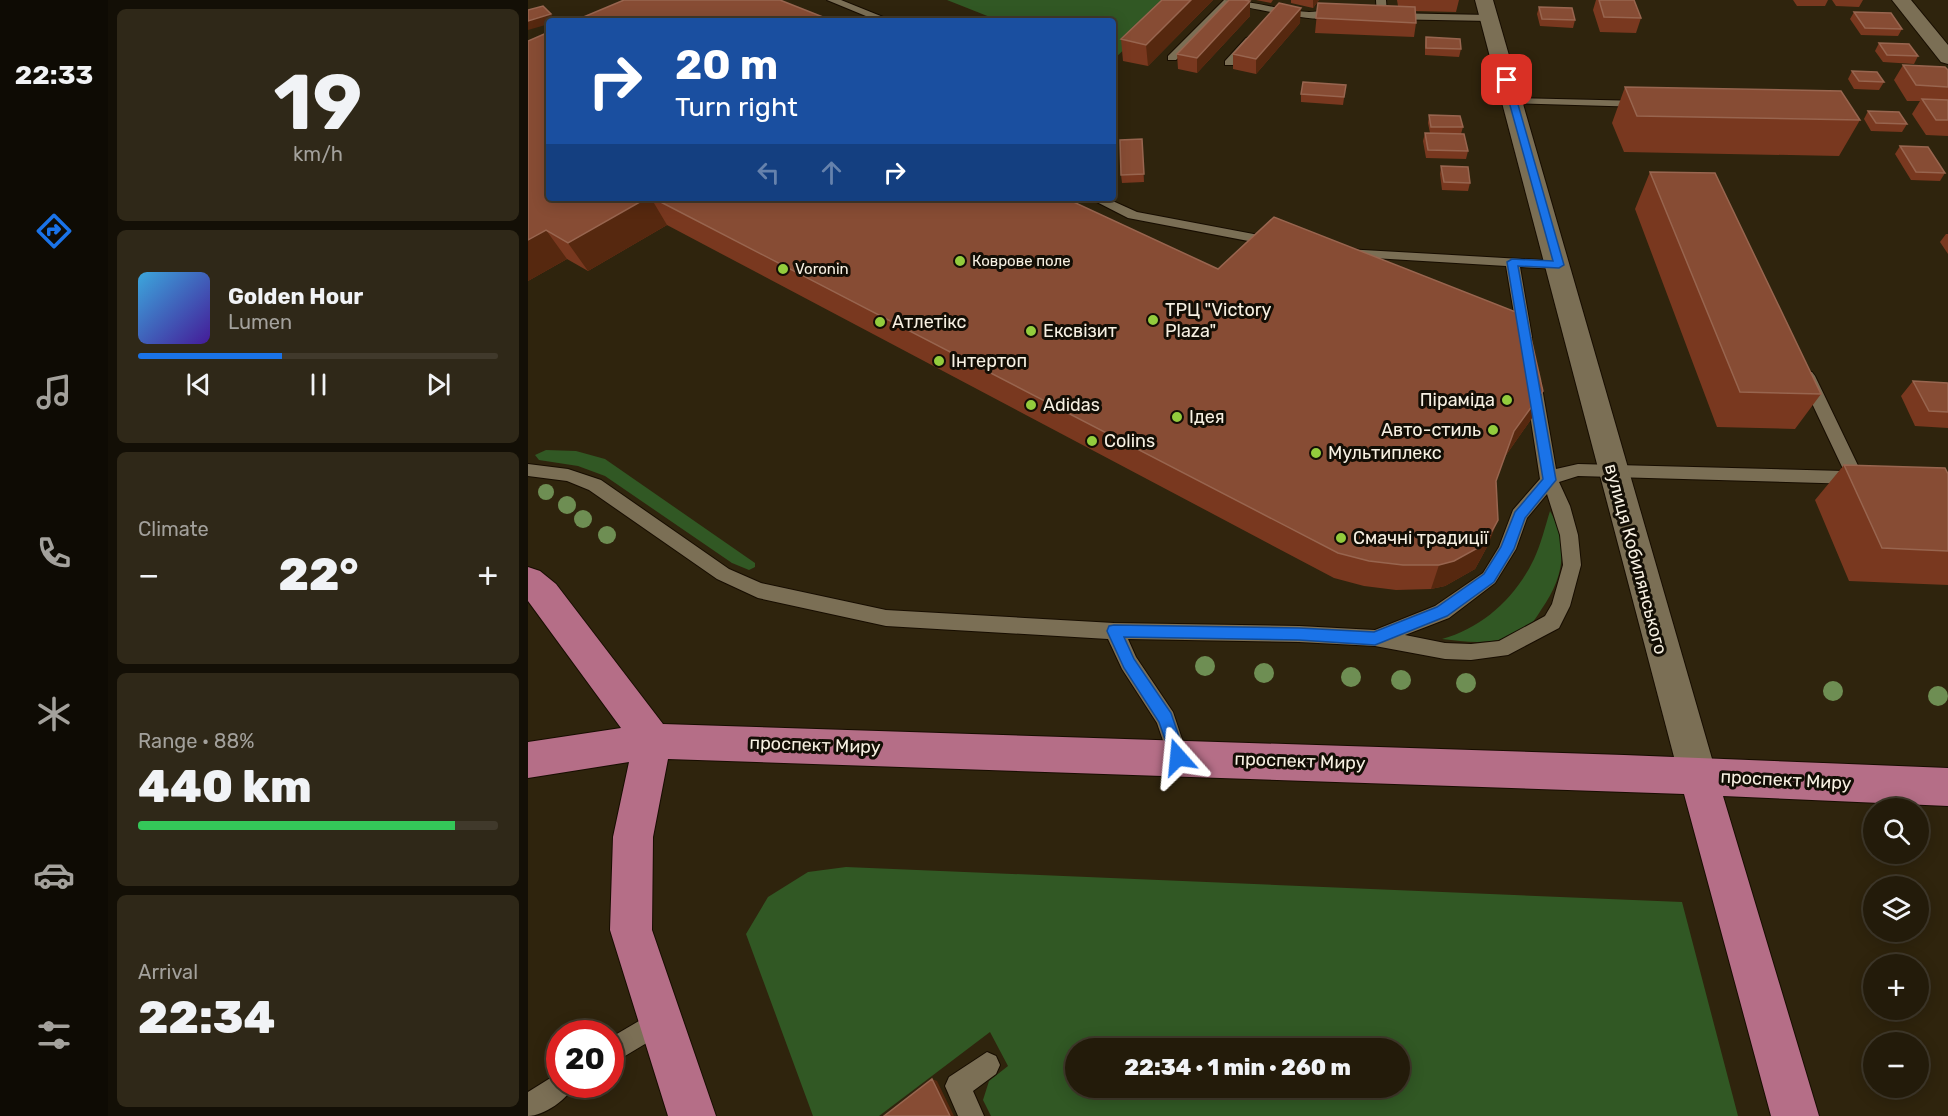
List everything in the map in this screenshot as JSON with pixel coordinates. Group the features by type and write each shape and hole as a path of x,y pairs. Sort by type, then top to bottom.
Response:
{"main road":[{"path":"1901,0 1948,58"},
{"name":"вулиця Кобилянського","path":"1487,9 1559,265 1612,472 1795,1116"},
{"path":"528,580 544,594 653,741 633,837 631,930 692,1116"},
{"name":"проспект Миру","path":"528,760 653,741 1178,757 1948,787"}],"lane":[{"path":"832,0 880,18"},
{"path":"1172,58 1229,0 1306,15 1349,15"},
{"path":"1269,19 1285,0"},
{"path":"1381,0 1376,16 1487,9"},
{"path":"1229,63 1261,28"},
{"path":"1513,100 1656,104"},
{"path":"1102,201 1133,214 1284,243"},
{"path":"1336,251 1559,265"},
{"path":"528,470 583,479 723,574 758,590 886,618 1114,631 1299,634 1375,638 1445,651 1471,652 1501,649 1552,622 1561,606 1572,565 1566,525 1550,480 1512,262"},
{"path":"1375,638 1442,612 1489,578 1507,549 1520,515 1550,480 1559,474 1578,470 1862,478 1800,360"},
{"path":"1114,631 1129,663 1166,718 1178,757"},
{"path":"624,1044 661,1020"},
{"path":"971,1116 958,1086 987,1065"},
{"path":"528,1107 546,1095"}],"green space":[{"path":"947,0 1176,0 1116,57 1116,18 992,18"},
{"path":"546,450 576,451 605,459 755,563 755,567 749,570 732,563 605,476 578,466 539,460 535,455"},
{"path":"1550,511 1560,537 1561,562 1559,574 1549,598 1533,621 1519,633 1497,640 1470,642 1442,639 1457,634 1484,619 1508,598 1527,573 1534,559"},
{"path":"846,867 1682,902 1738,1116 991,1116 983,1100 989,1081 1008,1066 990,1032 879,1116 813,1116 746,934 768,897 808,872"}],"building":[{"path":"624,0 780,0 825,18 581,18"},
{"path":"1162,0 1191,0 1146,45 1121,39"},
{"path":"1229,0 1250,1 1197,58 1177,54"},
{"path":"1599,0 1634,0 1641,18 1604,17"},
{"path":"1279,3 1301,8 1256,59 1233,54"},
{"path":"1318,3 1415,7 1416,23 1316,18"},
{"path":"543,6 551,14 528,21 528,10"},
{"path":"1539,7 1572,8 1575,20 1542,19"},
{"path":"1854,12 1891,13 1902,29 1865,28"},
{"path":"546,33 546,201 642,201 568,243 546,230 528,240 528,41"},
{"path":"1426,37 1460,39 1461,49 1426,48"},
{"path":"1879,43 1909,44 1918,56 1887,55"},
{"path":"1903,65 1945,67 1948,70 1948,87 1916,85"},
{"path":"1852,71 1877,72 1884,82 1859,81"},
{"path":"1303,82 1346,85 1344,97 1301,94"},
{"path":"1625,87 1841,91 1860,120 1637,116"},
{"path":"1922,99 1948,100 1948,120 1936,120"},
{"path":"1868,111 1899,112 1907,124 1876,123"},
{"path":"1429,115 1460,116 1463,127 1431,127"},
{"path":"1425,133 1464,134 1468,151 1428,150"},
{"path":"1142,139 1144,174 1121,175 1120,140"},
{"path":"1900,146 1928,147 1945,173 1916,172"},
{"path":"1441,166 1468,167 1470,183 1444,182"},
{"path":"1650,172 1715,173 1821,394 1740,392"},
{"name":"ТРЦ \"Victory Plaza\"","path":"659,201 1071,201 1218,269 1274,217 1526,316 1543,391 1514,431 1496,481 1498,520 1485,544 1454,561 1439,565 1403,565 1369,561 1338,553"},
{"path":"1913,381 1948,383 1948,412 1929,411"},
{"path":"1844,465 1945,468 1948,474 1948,551 1882,548"},
{"path":"932,1079 950,1116 884,1116"}],"place":[{"name":"Коврове поле","path":"960,261"},
{"name":"Voronin","path":"783,269"},
{"name":"ТРЦ \"Victory Plaza\"","path":"1153,320"},
{"name":"Атлетікс","path":"880,322"},
{"name":"Ексвізит","path":"1031,331"},
{"name":"Інтертоп","path":"939,361"},
{"name":"Піраміда","path":"1507,400"},
{"name":"Adidas","path":"1031,405"},
{"name":"Ідея","path":"1177,417"},
{"name":"Авто-стиль","path":"1493,430"},
{"name":"Colins","path":"1092,441"},
{"name":"Мультиплекс","path":"1316,453"},
{"name":"Смачні традиції","path":"1341,538"}],"route":[{"path":"1178,757 1166,718 1129,663 1114,631 1299,634 1375,638 1442,612 1489,578 1507,549 1520,515 1550,480 1512,262 1559,265 1507,80"}]}
